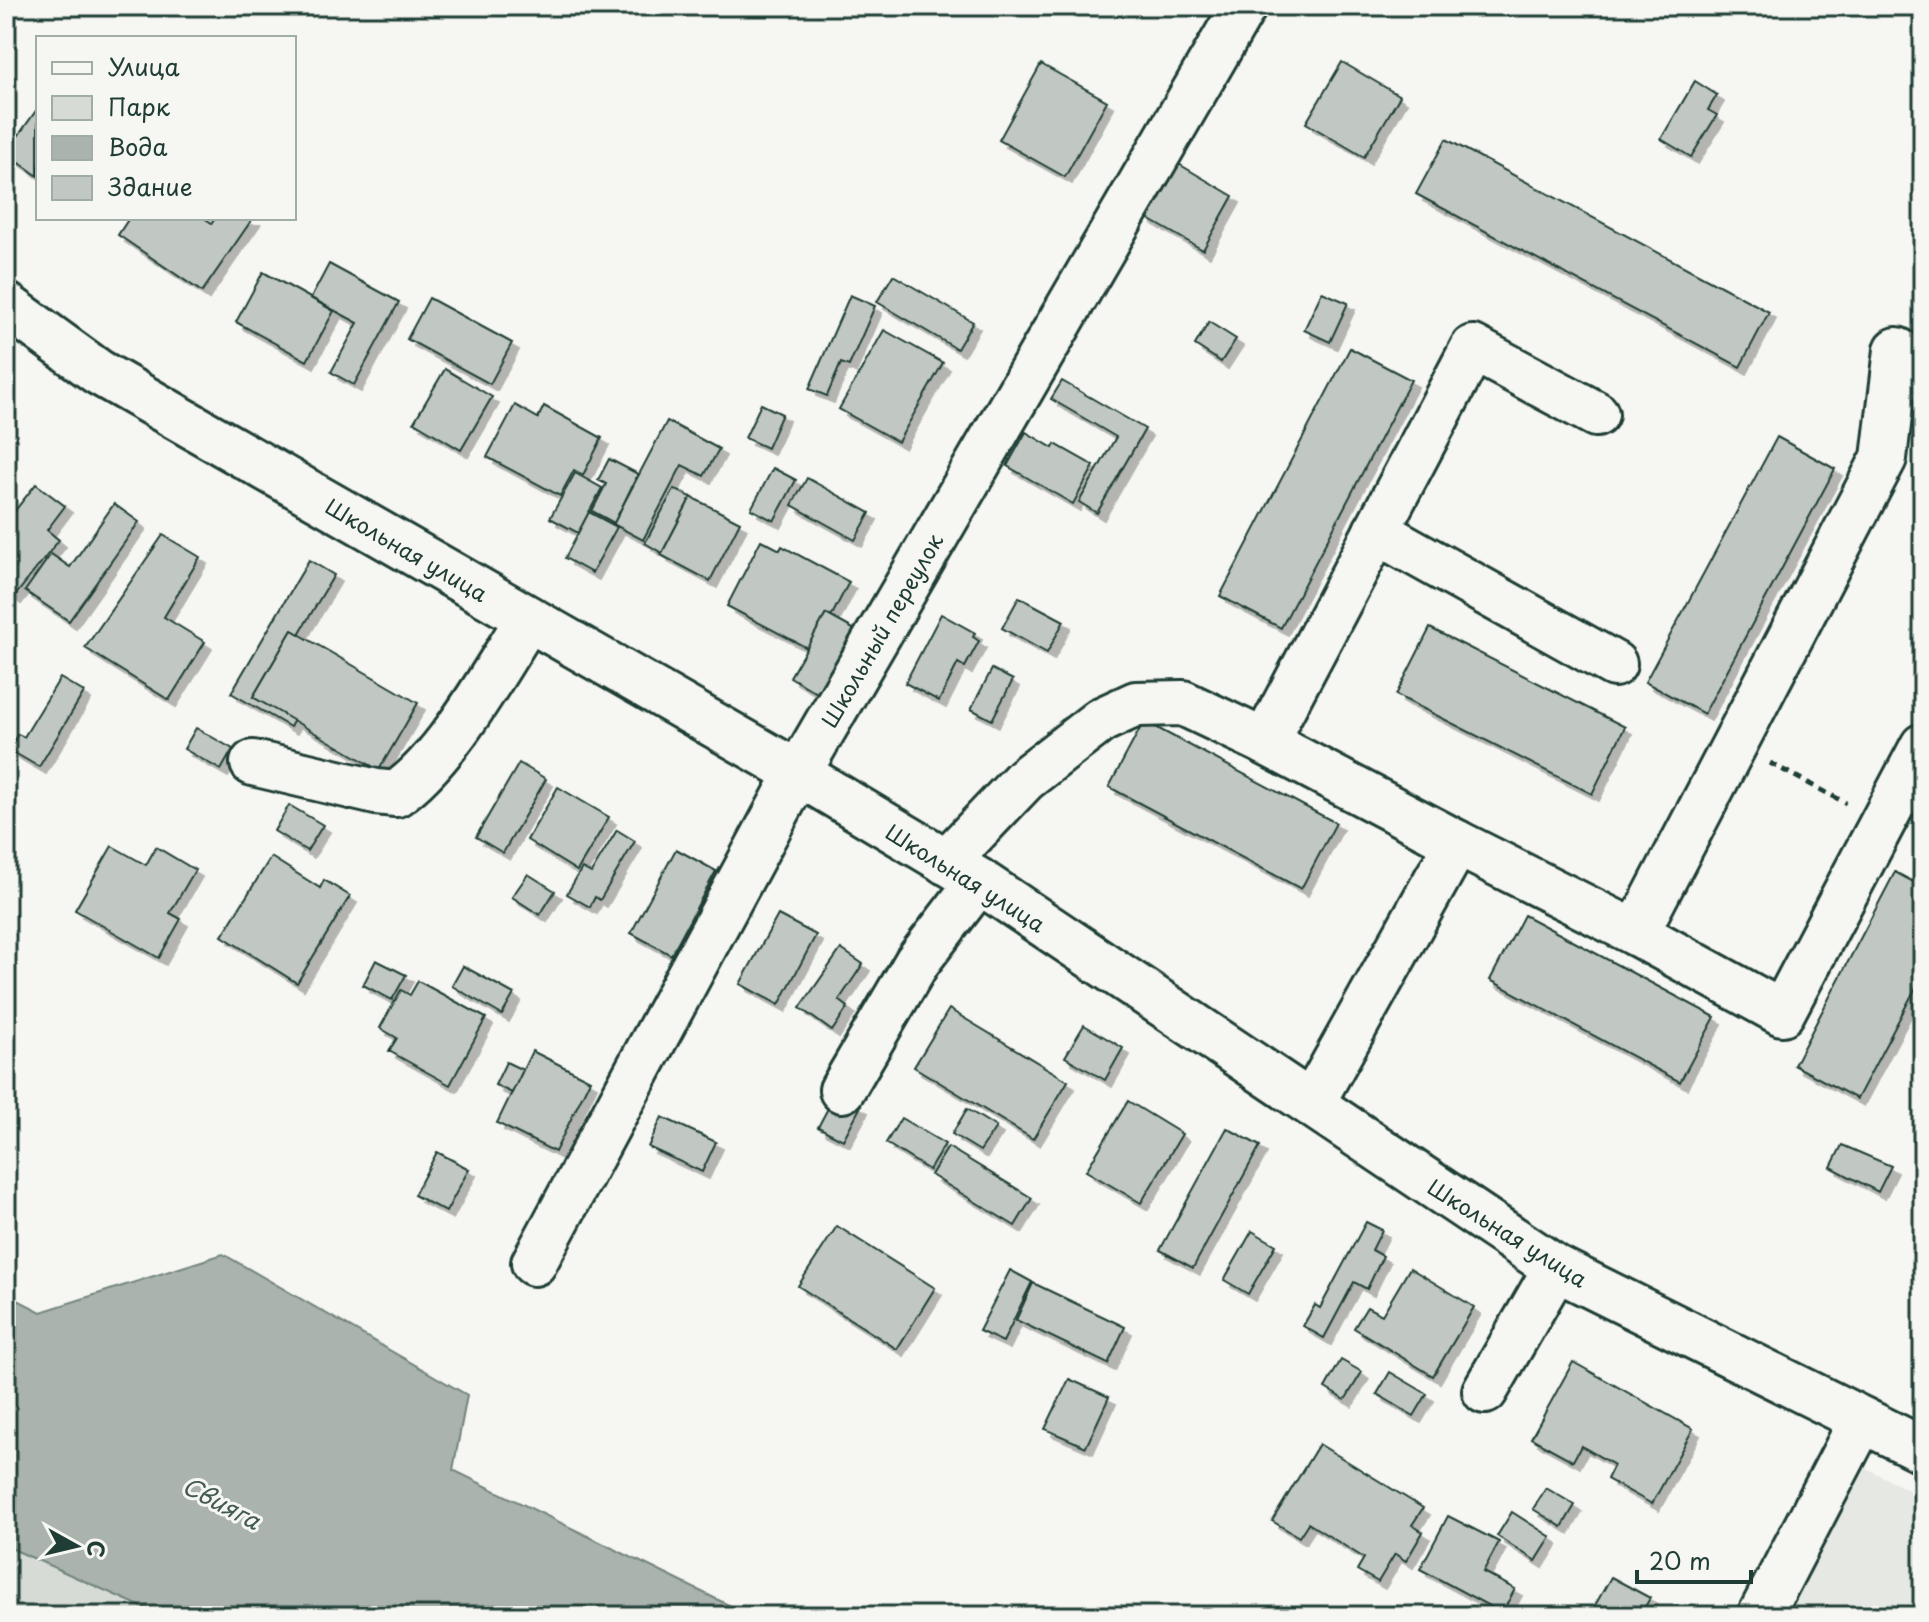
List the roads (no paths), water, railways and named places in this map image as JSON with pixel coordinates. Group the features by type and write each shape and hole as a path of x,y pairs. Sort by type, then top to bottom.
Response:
{"street":[{"name":"Школьный переулок","path":"534,1263 798,773 1244,6"},
{"name":"Школьная улица","path":"6,305 98,372 798,773 962,872 1556,1268 1923,1450"},
{"path":"1265,742 1473,348 1596,414"},
{"path":"1636,933 1884,458 1897,350 1923,365"},
{"path":"1376,531 1614,664"},
{"path":"253,763 396,794 414,782 450,739 528,619"},
{"path":"842,1090 917,962 962,872 1025,779 1101,720 1136,704 1183,703 1265,742 1636,933 1782,1013 1923,746"},
{"path":"1312,1103 1457,843"},
{"path":"1485,1391 1556,1268"},
{"path":"1760,1616 1862,1420"}],"water":[{"name":"Свияга","path":"223,1254 467,1395 453,1470 751,1616 162,1616 6,1546 6,1294 41,1312"}]}
